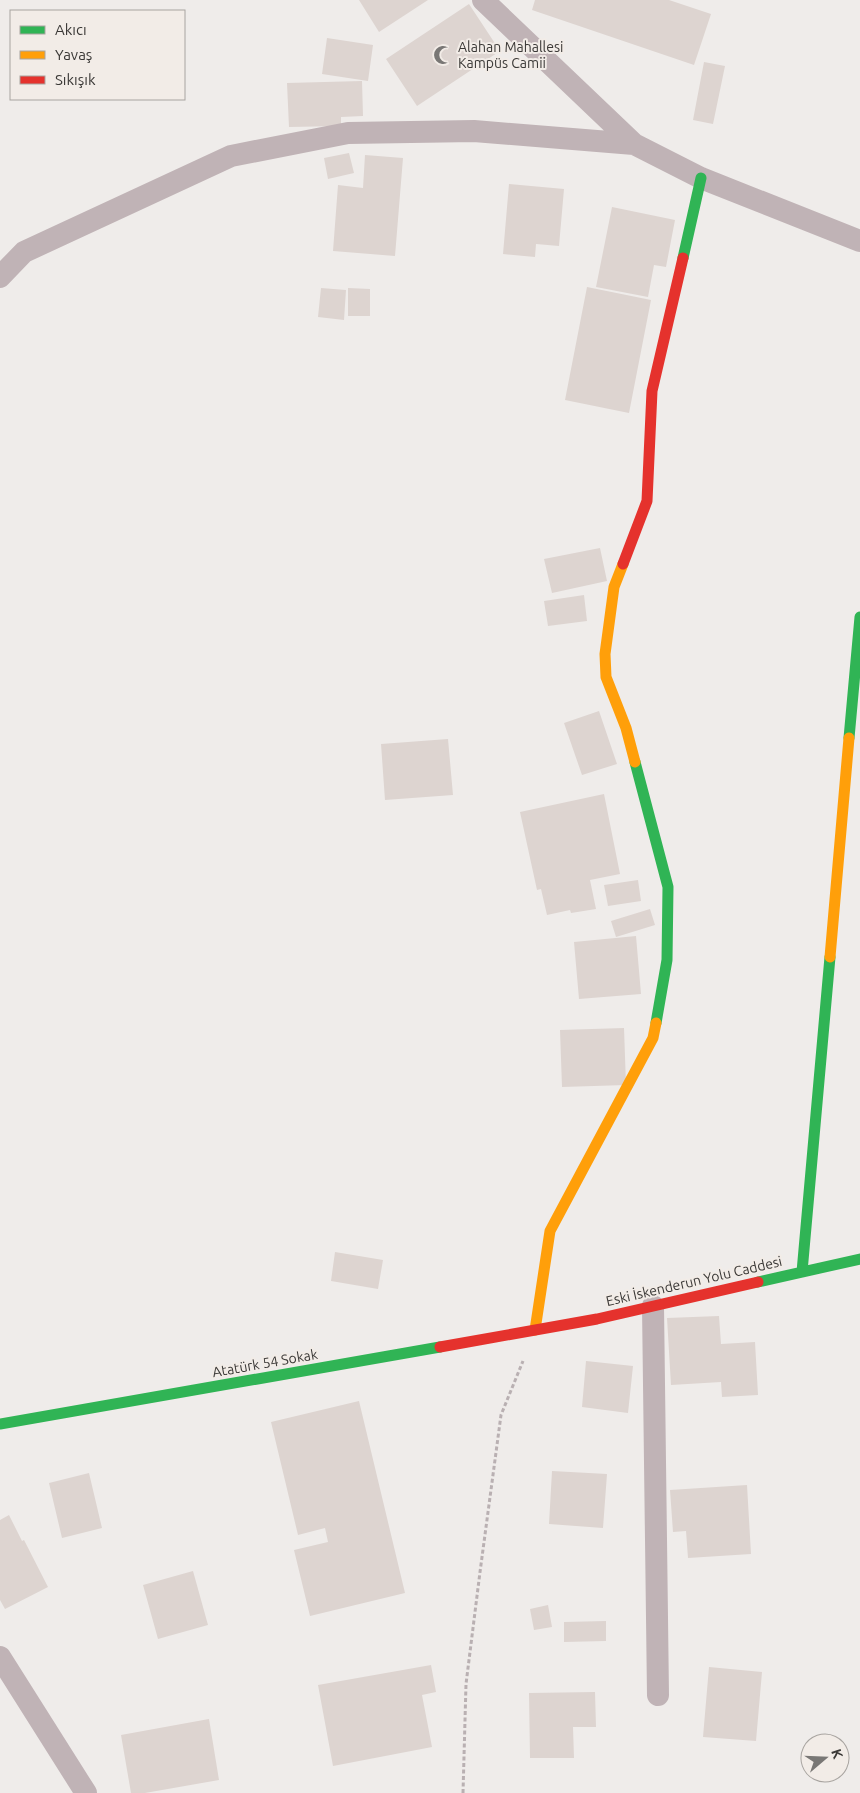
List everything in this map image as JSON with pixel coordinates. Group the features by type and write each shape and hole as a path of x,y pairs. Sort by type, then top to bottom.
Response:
{"street":[{"path":"484,0 634,144 701,178 860,241"},
{"path":"0,278 24,252 231,156 348,132 474,131 634,144"},
{"path":"535,1330 550,1231 653,1038 667,960 668,887 626,728 606,677 605,654 614,588 647,501 652,391 701,178"},
{"path":"802,1272 860,617"},
{"name":"Eski İskenderun Yolu Caddesi","path":"535,1330 653,1306 860,1259"},
{"path":"653,1306 658,1694"},
{"name":"Atatürk 54 Sokak","path":"0,1424 535,1330"},
{"path":"0,1657 86,1793"}],"path":[{"path":"463,1793 466,1684 502,1415 535,1330"}],"building":[{"path":"359,0 428,0 379,32"},
{"path":"535,0 669,0 711,14 694,65 532,10"},
{"name":"Alahan Mahallesi Kampüs Camii","path":"469,4 500,51 417,106 386,59"},
{"path":"327,38 373,45 368,81 322,74"},
{"path":"704,62 725,66 713,124 693,120"},
{"path":"362,81 363,116 341,117 341,126 289,127 287,83"},
{"path":"349,153 354,173 328,179 324,158"},
{"path":"365,155 403,158 395,256 333,251 338,185 363,188"},
{"path":"509,184 564,189 559,246 536,244 535,257 503,254"},
{"path":"612,207 675,220 666,267 654,265 648,297 596,287"},
{"path":"587,287 651,300 629,413 565,400"},
{"path":"321,288 346,290 344,320 318,317"},
{"path":"348,288 370,289 370,316 348,316"},
{"path":"600,548 607,581 552,593 544,559"},
{"path":"584,595 587,621 548,626 544,601"},
{"path":"599,711 617,764 582,775 564,723"},
{"path":"448,739 453,795 385,800 381,744"},
{"path":"604,794 620,874 590,880 596,909 571,913 570,910 547,915 541,889 537,890 520,812"},
{"path":"638,880 641,901 608,906 604,885"},
{"path":"650,909 655,925 616,937 611,921"},
{"path":"636,936 641,994 579,999 574,942"},
{"path":"624,1028 626,1085 562,1087 560,1030"},
{"path":"335,1252 383,1260 378,1289 331,1281"},
{"path":"719,1316 721,1344 755,1342 758,1395 722,1397 721,1382 671,1385 667,1318"},
{"path":"586,1361 633,1366 628,1413 582,1407"},
{"path":"359,1401 405,1593 310,1616 294,1550 328,1542 325,1528 298,1535 271,1422"},
{"path":"552,1471 607,1474 603,1528 549,1524"},
{"path":"89,1473 102,1528 62,1538 49,1483"},
{"path":"747,1485 751,1554 688,1558 686,1531 673,1532 670,1490"},
{"path":"9,1515 48,1587 5,1609 0,1600 0,1520"},
{"path":"193,1571 208,1625 158,1639 143,1585"},
{"path":"548,1605 552,1627 534,1630 530,1609"},
{"path":"606,1621 606,1641 564,1642 564,1622"},
{"path":"431,1665 436,1692 422,1695 432,1747 333,1766 318,1685"},
{"path":"709,1667 762,1672 756,1741 703,1737"},
{"path":"595,1692 596,1727 573,1727 574,1758 530,1758 529,1693"},
{"path":"209,1719 219,1780 145,1793 131,1793 121,1735"}],"traffic: fast":[{"path":"683,258 701,178"},
{"path":"849,738 860,617"},
{"path":"635,762 668,887 667,960 656,1023"},
{"path":"802,1272 830,957"},
{"path":"758,1282 860,1259"},
{"path":"0,1424 440,1347"}],"traffic: slow":[{"path":"623,564 614,587 605,654 606,677 626,728 635,762"},
{"path":"830,957 849,738"},
{"path":"535,1330 550,1231 653,1038 656,1023"}],"traffic: jam":[{"path":"623,564 647,501 652,391 683,258"},
{"path":"440,1347 597,1319 758,1282"}],"place":[{"name":"Alahan Mahallesi Kampüs Camii","path":"443,55"}]}
